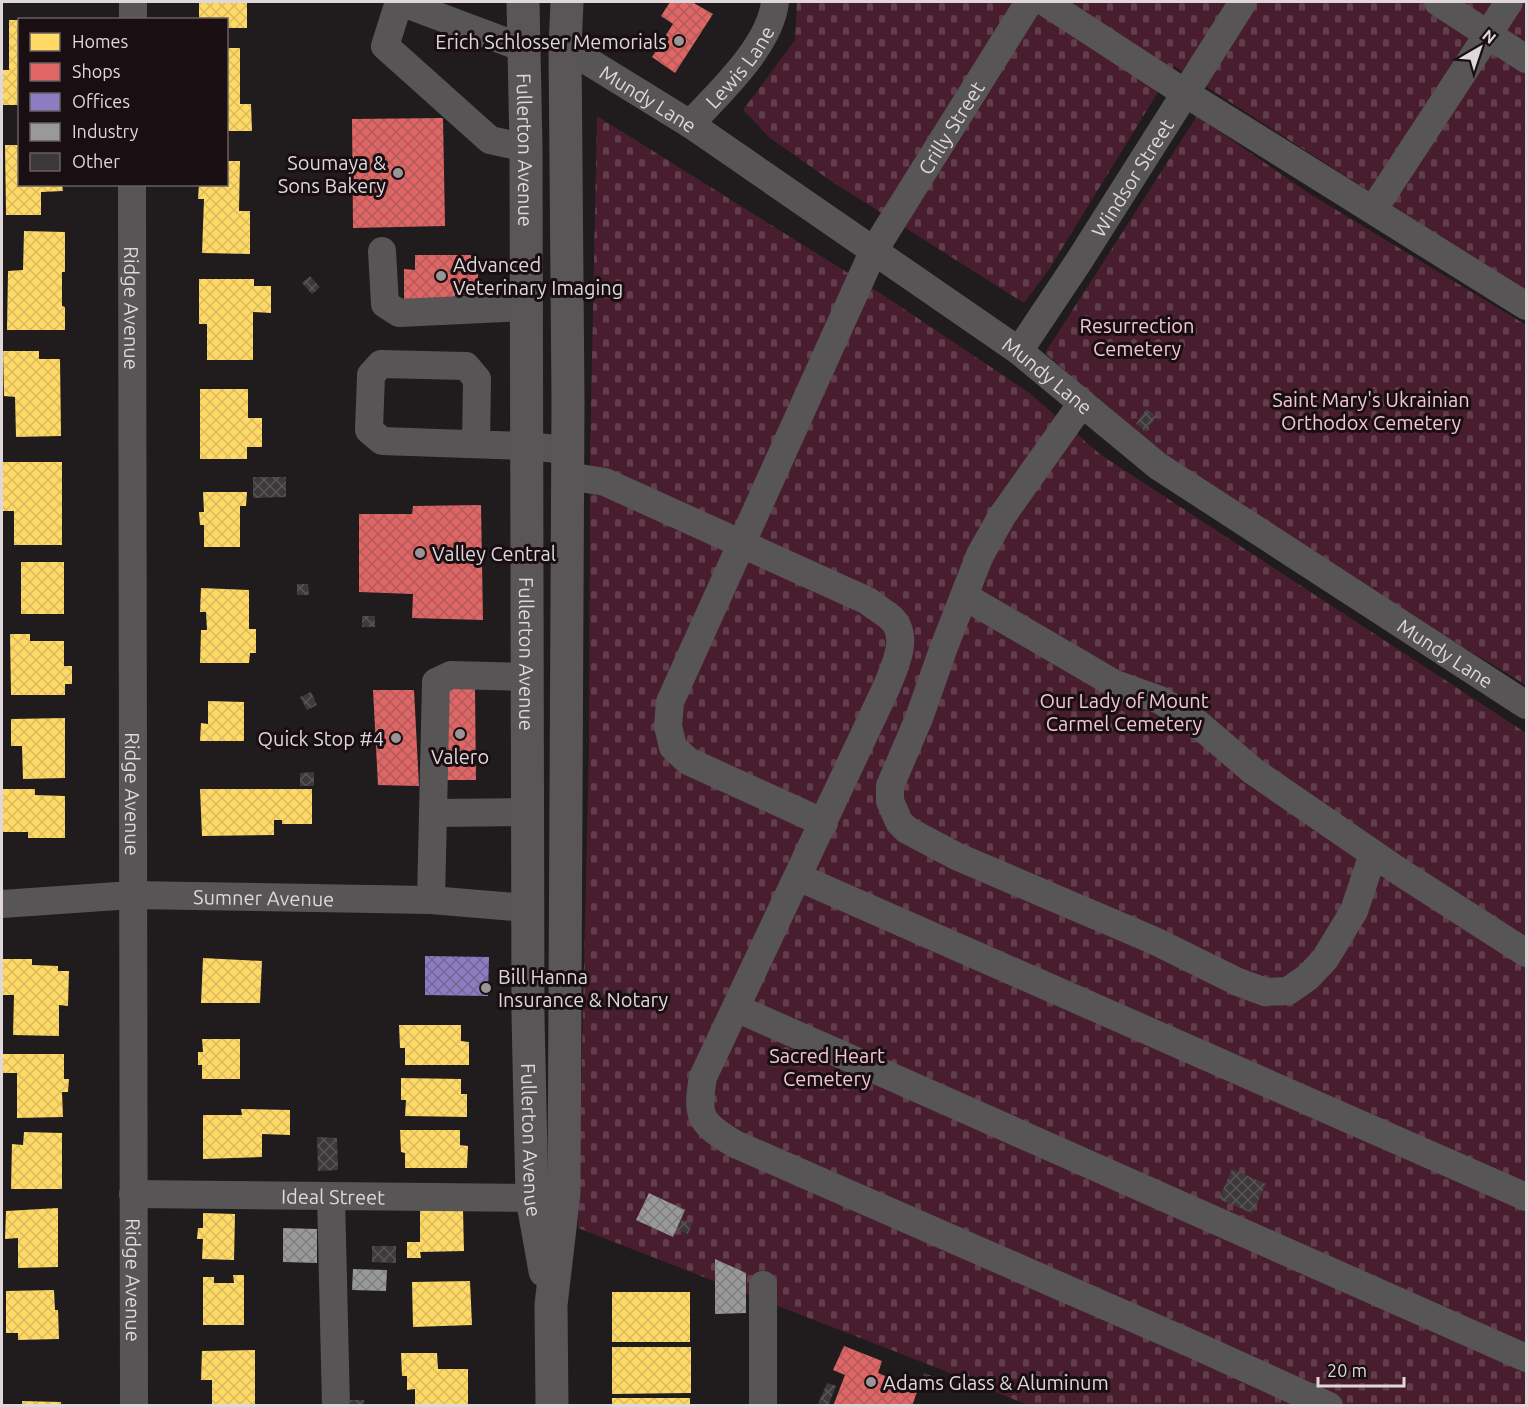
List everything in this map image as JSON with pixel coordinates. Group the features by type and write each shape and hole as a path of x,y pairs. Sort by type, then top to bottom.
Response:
{"main road":[{"name":"Fullerton Avenue","path":"523,2 526,148 527,908 532,1198 551,1305"},
{"name":"Fullerton Avenue","path":"552,1406 551,1305 564,1193 568,463 565,47 567,2"}],"street":[{"path":"132,2 132,18"},
{"path":"523,48 400,2 385,46 490,140 526,148"},
{"name":"Lewis Lane","path":"690,124 739,73 767,30 775,2"},
{"name":"Crilly Street","path":"824,823 688,761 673,747 668,726 670,702 873,252 1029,2"},
{"path":"1045,2 1185,93 1527,306"},
{"name":"Windsor Street","path":"1019,351 1079,261 1243,2"},
{"path":"1438,2 1527,59"},
{"path":"1373,210 1509,2"},
{"name":"Mundy Lane","path":"565,47 690,124 1019,351 1158,466 1527,705"},
{"name":"Ridge Avenue","path":"132,186 134,1406"},
{"path":"382,251 385,304 399,313 526,307"},
{"path":"1082,403 1002,516 981,555 919,718 890,786 890,801 899,822 907,830 956,856 1155,941 1238,982 1265,992 1288,991 1308,977 1325,959 1354,911 1373,854"},
{"path":"476,444 526,446 568,463 868,602 893,620 900,635 900,656 824,823 703,1077 699,1100 701,1116 713,1131 735,1144 1180,1338 1329,1406"},
{"path":"964,596 1115,684 1160,700 1197,723 1253,771 1373,854 1527,953"},
{"path":"431,900 436,682 451,675 526,677"},
{"path":"433,813 527,812"},
{"path":"798,877 1527,1197"},
{"name":"Sumner Avenue","path":"2,904 132,895 431,900 527,908"},
{"path":"736,1008 1527,1358"},
{"name":"Ideal Street","path":"133,1194 532,1198"},
{"path":"331,1196 336,1406"},
{"path":"763,1285 763,1406"}],"green space":[{"path":"797,2 1526,2 1526,292 1174,66 1050,268 1024,303 831,181 770,138 743,110 795,40"},
{"name":"Sacred Heart Cemetery","path":"597,116 880,293 1028,392 1101,455 1526,733 1526,1405 1028,1405 578,1228 589,750 590,456"},
{"name":"Saint Mary's Ukrainian Orthodox Cemetery","path":"1197,116 1310,194 1526,325 1526,685 1234,508 1149,445 1045,353"}],"building: Homes":[{"path":"199,2 247,2 247,28 228,28 228,18 199,18"},
{"path":"9,20 18,20 18,105 2,105 2,70 9,70"},
{"path":"228,48 240,48 240,104 251,104 252,131 228,131"},
{"path":"5,145 18,145 18,186 62,186 63,191 41,192 41,215 6,215"},
{"path":"228,161 240,161 239,211 250,211 250,254 202,253 204,199 198,199 199,186 228,186"},
{"path":"24,231 65,232 62,306 65,307 65,330 7,330 8,271 23,270"},
{"path":"199,279 254,279 254,286 271,286 271,313 253,312 253,360 207,360 207,324 199,324"},
{"path":"3,351 39,351 39,359 60,359 61,436 16,437 15,397 4,396"},
{"path":"200,389 248,389 248,418 262,418 262,447 247,447 247,459 200,459"},
{"path":"2,462 62,462 62,545 14,545 14,511 2,511"},
{"path":"203,492 247,492 246,506 240,506 240,547 204,547 204,525 200,525 199,512 204,512"},
{"path":"21,562 64,562 64,614 21,614"},
{"path":"201,588 249,590 249,629 256,629 256,653 250,653 249,663 200,663 201,630 207,630 206,612 200,612"},
{"path":"10,634 30,634 30,641 64,641 64,666 72,666 72,684 65,684 65,695 11,695"},
{"path":"208,701 244,702 244,741 200,741 201,723 208,724"},
{"path":"65,718 65,778 23,779 22,746 11,746 11,719"},
{"path":"2,789 35,789 35,795 65,796 65,838 28,838 28,832 2,832"},
{"path":"200,789 312,789 312,824 282,824 282,820 274,820 274,835 202,836"},
{"path":"203,958 262,961 260,1003 201,1003"},
{"path":"2,959 32,959 32,965 58,966 58,971 69,971 68,1006 59,1005 59,1036 13,1035 14,995 2,995"},
{"path":"399,1025 461,1025 461,1041 469,1042 469,1065 405,1065 405,1048 400,1048"},
{"path":"202,1039 240,1039 240,1079 202,1079 202,1065 198,1065 198,1052 203,1052"},
{"path":"2,1054 64,1054 64,1079 69,1079 68,1092 62,1092 63,1117 17,1118 17,1073 2,1073"},
{"path":"401,1078 461,1079 461,1094 467,1094 467,1117 405,1116 406,1100 401,1100"},
{"path":"241,1109 290,1110 290,1135 262,1134 262,1157 203,1159 203,1115 242,1115"},
{"path":"400,1130 460,1130 460,1145 468,1146 467,1168 405,1168 405,1153 401,1152"},
{"path":"24,1132 62,1133 62,1189 11,1189 12,1144 23,1145"},
{"path":"58,1208 58,1267 18,1268 18,1238 5,1239 6,1211"},
{"path":"463,1209 464,1251 420,1252 421,1258 407,1258 407,1242 420,1242 420,1210"},
{"path":"203,1213 235,1214 234,1260 202,1259 203,1239 197,1239 198,1228 203,1228"},
{"path":"233,1275 244,1275 244,1325 203,1325 203,1277 214,1277 214,1283 234,1283"},
{"path":"470,1281 472,1325 413,1327 412,1282"},
{"path":"54,1290 55,1310 58,1310 59,1339 18,1340 18,1333 6,1333 6,1291"},
{"path":"612,1292 690,1292 690,1342 612,1342"},
{"path":"612,1347 691,1347 691,1393 612,1394"},
{"path":"255,1350 255,1406 212,1406 212,1380 201,1380 202,1351"},
{"path":"401,1353 437,1353 438,1369 468,1369 468,1406 415,1406 415,1389 407,1390 407,1376 402,1376"},
{"path":"612,1398 690,1398 690,1406 612,1406"},
{"path":"22,1401 61,1402 61,1406 22,1406"}],"building: Shops":[{"name":"Erich Schlosser Memorials","path":"670,2 692,2 713,14 675,73 652,57 673,24 661,16"},
{"name":"Soumaya & Sons Bakery","path":"443,118 445,226 353,228 352,119"},
{"name":"Advanced Veterinary Imaging","path":"415,255 471,255 471,269 478,269 478,282 471,282 471,295 455,295 454,303 404,299 404,269 415,270"},
{"name":"Valley Central","path":"481,505 483,620 412,618 413,594 359,592 359,514 412,514 413,506"},
{"name":"Valero","path":"445,688 475,688 476,780 446,780"},
{"name":"Quick Stop #4","path":"373,690 414,690 419,786 378,785"},
{"name":"Adams Glass & Aluminum","path":"844,1346 882,1361 878,1373 918,1389 912,1406 833,1406 845,1375 833,1370"}],"building: Offices":[{"path":"425,956 489,957 488,996 425,995"}],"building: Industry":[{"path":"649,1193 685,1210 673,1237 636,1220"},
{"path":"283,1228 317,1229 317,1263 283,1262"},
{"path":"715,1259 746,1273 746,1313 715,1314"},
{"path":"353,1269 387,1270 386,1291 352,1290"}],"building: Other":[{"path":"310,276 320,287 312,294 302,283"},
{"path":"1146,409 1156,416 1146,431 1136,424"},
{"path":"253,477 286,477 286,497 253,498"},
{"path":"297,584 308,584 309,595 297,595"},
{"path":"362,616 375,616 375,627 362,627"},
{"path":"311,692 317,705 307,710 300,697"},
{"path":"314,772 314,786 300,786 300,773"},
{"path":"317,1137 337,1138 338,1170 318,1171"},
{"path":"1232,1169 1266,1184 1252,1213 1219,1199"},
{"path":"682,1219 692,1224 688,1234 677,1229"},
{"path":"372,1246 396,1246 396,1263 372,1262"},
{"path":"924,1373 934,1377 930,1389 919,1385"},
{"path":"827,1383 836,1386 828,1406 821,1406 818,1404"},
{"path":"350,1400 364,1400 364,1406 351,1406"}],"place":[{"name":"Erich Schlosser Memorials","path":"679,41"},
{"name":"Soumaya & Sons Bakery","path":"398,173"},
{"name":"Advanced Veterinary Imaging","path":"441,276"},
{"name":"Valley Central","path":"420,553"},
{"name":"Valero","path":"460,734"},
{"name":"Quick Stop #4","path":"396,738"},
{"name":"Bill Hanna Insurance & Notary","path":"486,988"},
{"name":"Adams Glass & Aluminum","path":"871,1382"}],"park label":[{"name":"Resurrection Cemetery","path":"1137,336"},
{"name":"Our Lady of Mount Carmel Cemetery","path":"1124,712"}]}
